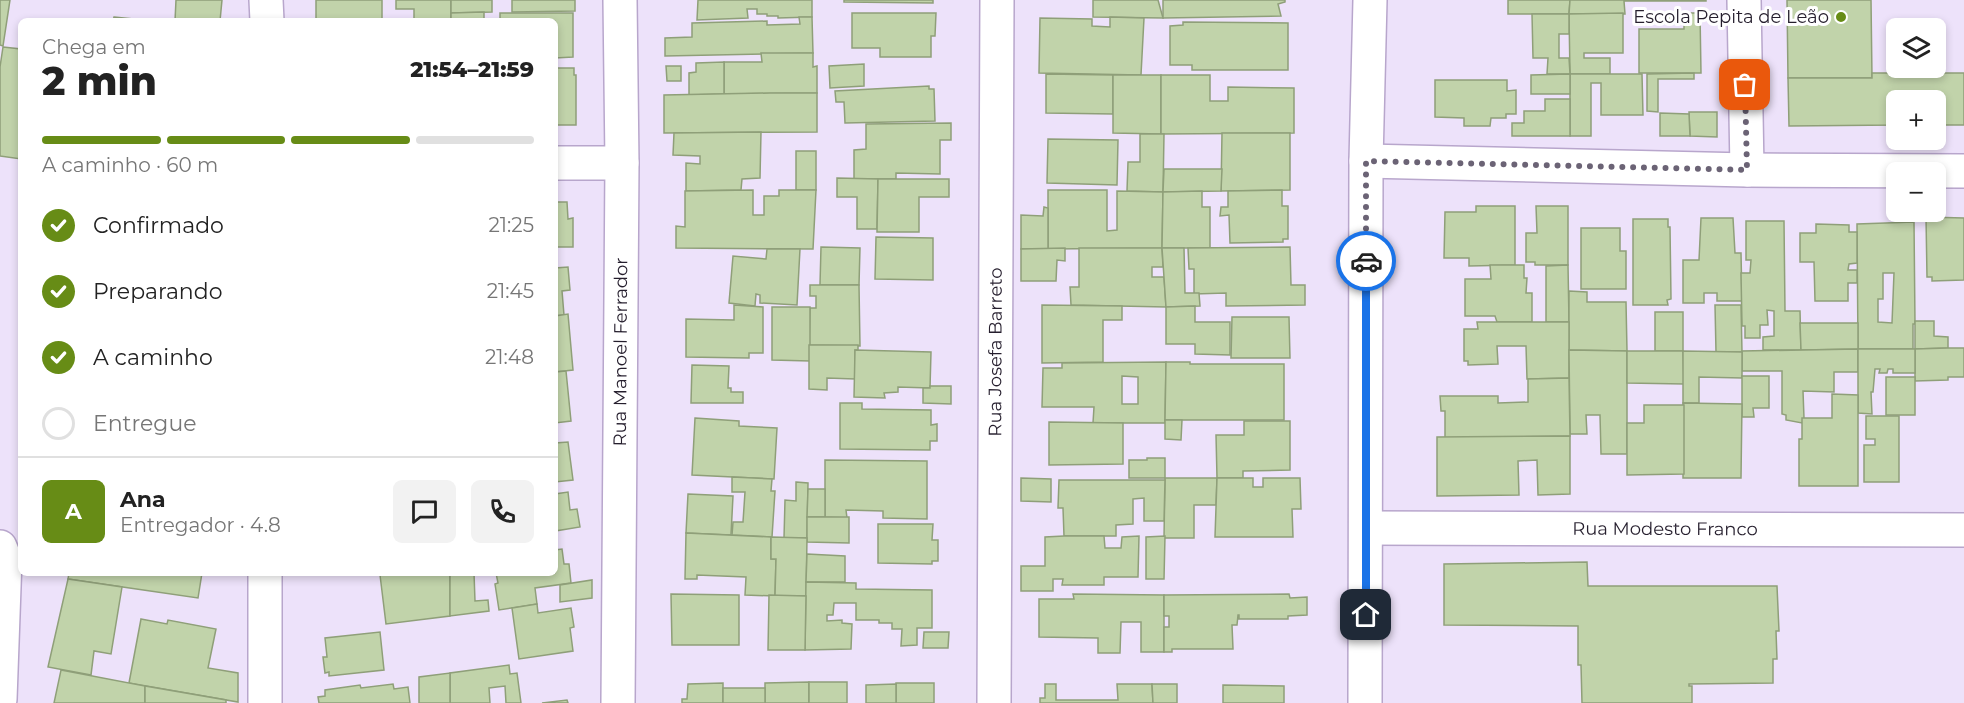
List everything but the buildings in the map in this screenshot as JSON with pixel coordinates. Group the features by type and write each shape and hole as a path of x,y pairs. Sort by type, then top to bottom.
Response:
{"street":[{"path":"266,0 267,18"},
{"name":"Rua Manoel Ferrador","path":"618,703 622,163 620,0"},
{"name":"Rua Josefa Barreto","path":"994,703 997,0"},
{"path":"1744,0 1747,170"},
{"path":"1365,10 1367,528 1365,703"},
{"path":"1366,161 1747,170 1964,171"},
{"path":"558,163 622,163"},
{"name":"Rua Modesto Franco","path":"1367,528 1964,531"},
{"path":"0,547 5,559 0,699"},
{"path":"265,576 265,703"}],"way so far":[{"path":"1366,261 1366,161 1747,170 1745,85"}],"place":[{"name":"Escola Pepita de Leão","path":"1841,17"}],"route":[{"path":"1366,261 1366,615"}]}
